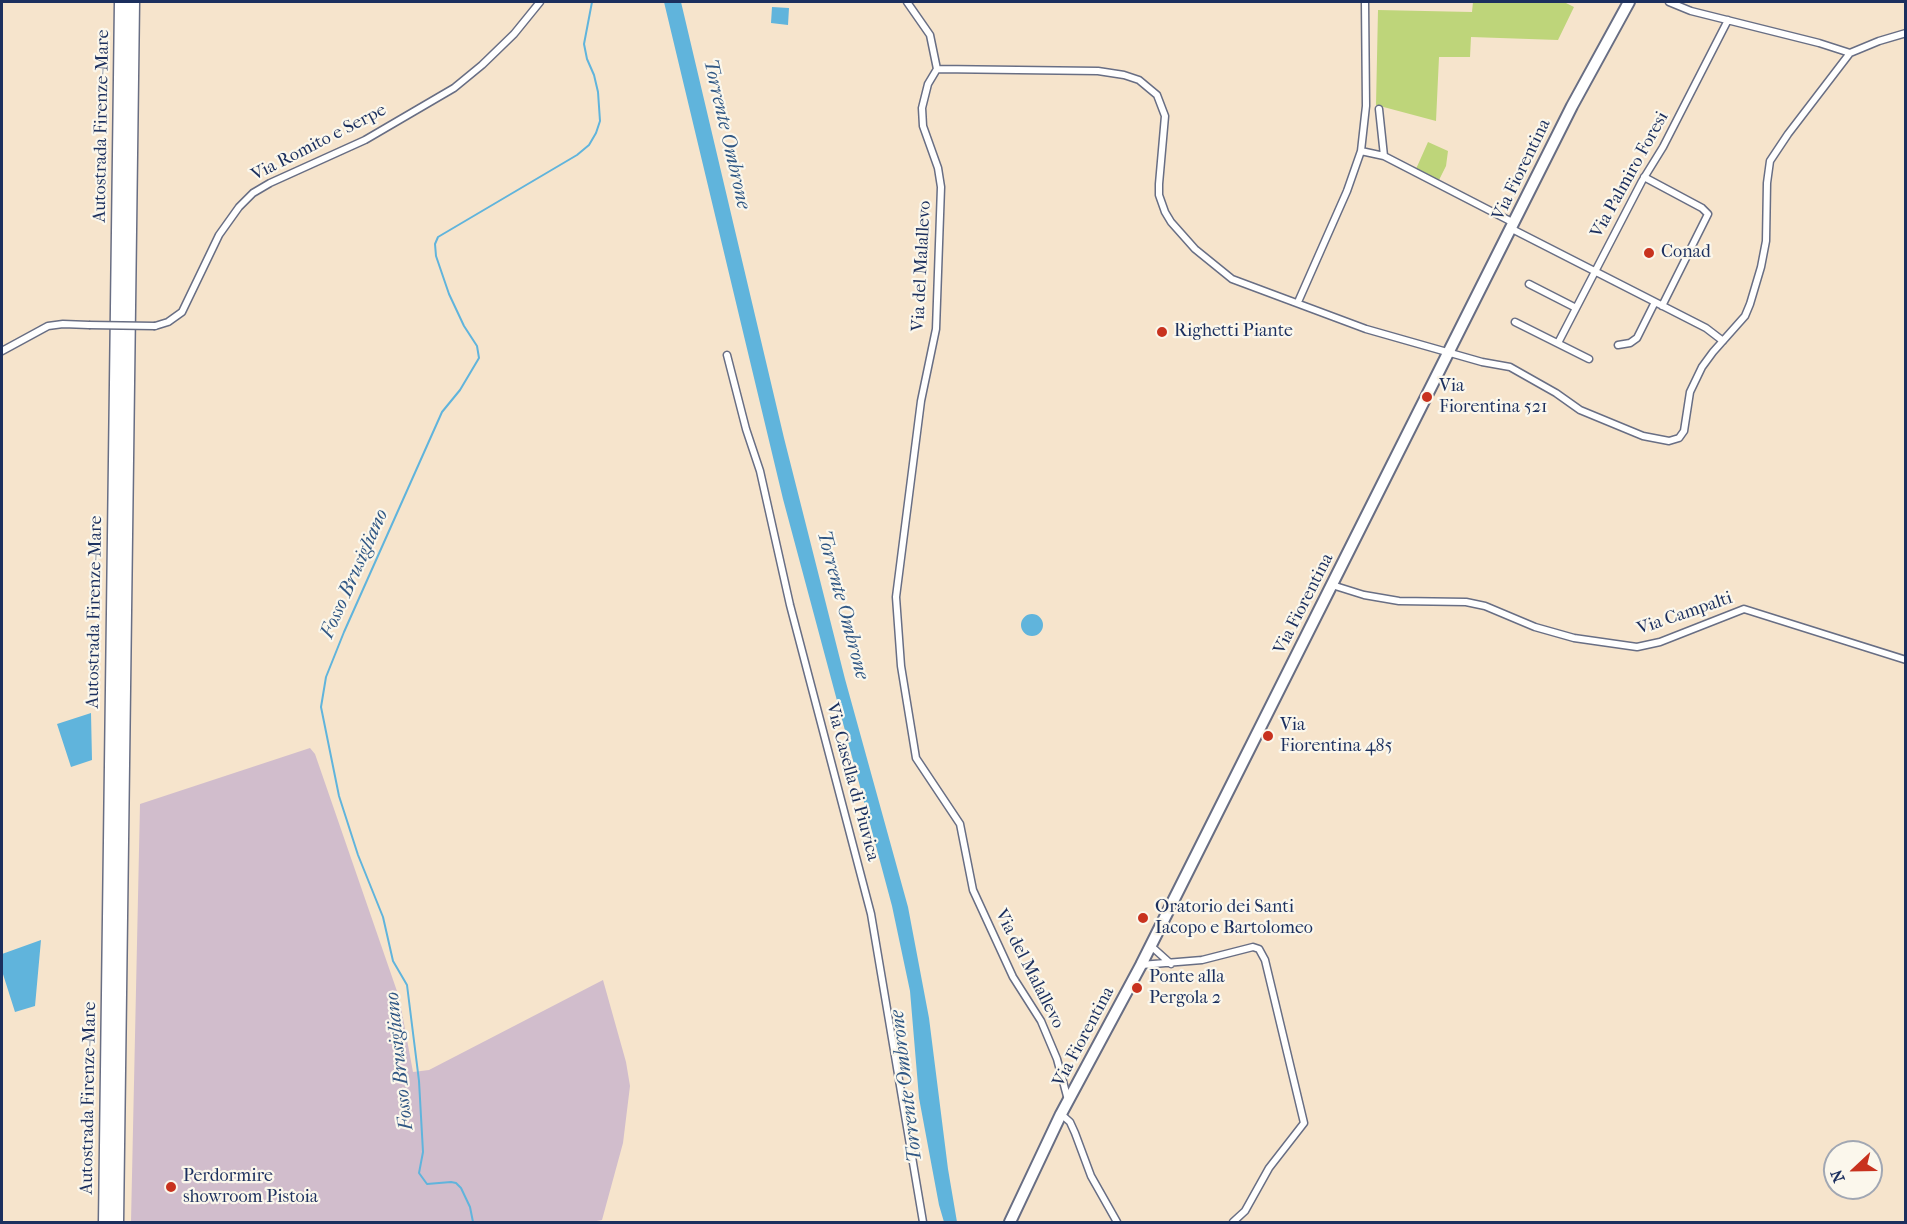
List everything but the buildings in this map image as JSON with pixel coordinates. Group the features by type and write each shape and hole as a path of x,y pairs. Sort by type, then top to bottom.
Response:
{"highway":[{"name":"Autostrada Firenze-Mare","path":"105,1222 121,2"},
{"name":"Autostrada Firenze-Mare","path":"117,1222 133,2"}],"main road":[{"name":"Via Fiorentina","path":"1010,1222 1061,1114 1151,946 1572,106 1629,2"}],"street":[{"name":"Via Romito e Serpe","path":"2,351 48,326 63,324 155,326 168,322 182,312 219,235 239,207 253,193 365,140 454,88 506,42 540,2"},
{"path":"907,2 930,35 937,69 1098,71 1139,80 1157,95 1163,109 1165,129 1159,195 1171,222 1196,249 1232,279 1366,329 1482,362 1510,367 1556,393 1580,410 1643,436 1669,441 1679,438 1684,431 1690,392 1708,358 1745,316 1759,275 1766,241 1767,183 1770,161 1850,53 1905,33"},
{"path":"1298,302 1347,191 1361,151 1366,112 1365,2"},
{"path":"1669,2 1691,11 1850,53"},
{"name":"Via Palmiro Foresi","path":"1558,344 1728,20"},
{"name":"Via del Malallevo","path":"937,69 928,84 922,108 923,126 938,168 941,187 936,329 921,401 896,597 902,666 916,758 960,824 973,890 1013,977 1041,1021 1057,1059 1068,1101"},
{"path":"1379,109 1384,156"},
{"path":"1361,151 1384,156 1595,272 1713,332 1723,341"},
{"path":"1618,345 1632,342 1637,338 1707,217 1706,211 1697,205 1644,177"},
{"path":"1529,284 1576,308"},
{"path":"1515,322 1588,359"},
{"name":"Via Casella di Piuvica","path":"727,355 746,429 760,471 790,605 872,914 922,1222"},
{"name":"Via Campalti","path":"1332,585 1364,595 1399,601 1466,602 1485,606 1535,627 1574,638 1637,647 1660,642 1744,609 1905,660"},
{"path":"1151,946 1171,964"},
{"path":"1141,965 1202,960 1249,947 1259,949 1265,960 1304,1123 1269,1168 1245,1211 1233,1222"},
{"path":"1061,1114 1070,1122 1090,1176 1117,1222"}],"shaded area":[{"path":"310,748 315,754 399,997 413,1072 429,1070 603,980 626,1062 630,1086 623,1143 602,1220 591,1222 131,1222 140,804"}],"green space":[{"path":"1473,2 1564,2 1574,7 1558,40 1471,37 1470,57 1439,57 1436,121 1376,105 1378,10 1472,12"},
{"path":"1428,142 1448,151 1446,166 1439,180 1416,169"}],"water":[{"path":"664,2 681,2 784,438 845,679 908,907 929,1018 957,1222 944,1222 939,1205 919,1098 910,991 892,906 783,499"},
{"path":"772,7 789,8 788,25 771,23"},
{"path":"1032,614 1040,617 1043,625 1040,633 1032,636 1024,633 1021,625 1024,617"},
{"path":"91,713 92,760 71,767 57,724"},
{"path":"41,940 35,1006 15,1012 2,971 2,954"}],"waterway":[{"name":"Fosso Brusigliano","path":"473,1222 470,1207 456,1183 427,1184 419,1173 423,1152 419,1081 407,985 393,961 383,917 358,855 339,796 321,707 326,677 344,632 442,412 460,390 479,358 477,346 464,326 449,294 436,256 435,244 438,237 577,155 589,145 600,121 598,92 584,44 592,2"}],"place":[{"name":"Conad","path":"1649,253"},
{"name":"Righetti Piante","path":"1162,332"},
{"name":"Via Fiorentina 521","path":"1427,397"},
{"name":"Via Fiorentina 485","path":"1268,736"},
{"name":"Oratorio dei Santi Iacopo e Bartolomeo","path":"1143,918"},
{"name":"Ponte alla Pergola 2","path":"1137,988"},
{"name":"Perdormire showroom Pistoia","path":"171,1187"}],"water label":[{"name":"Torrente Ombrone","path":"726,134"},
{"name":"Torrente Ombrone","path":"842,605"},
{"name":"Torrente Ombrone","path":"907,1086"}]}
